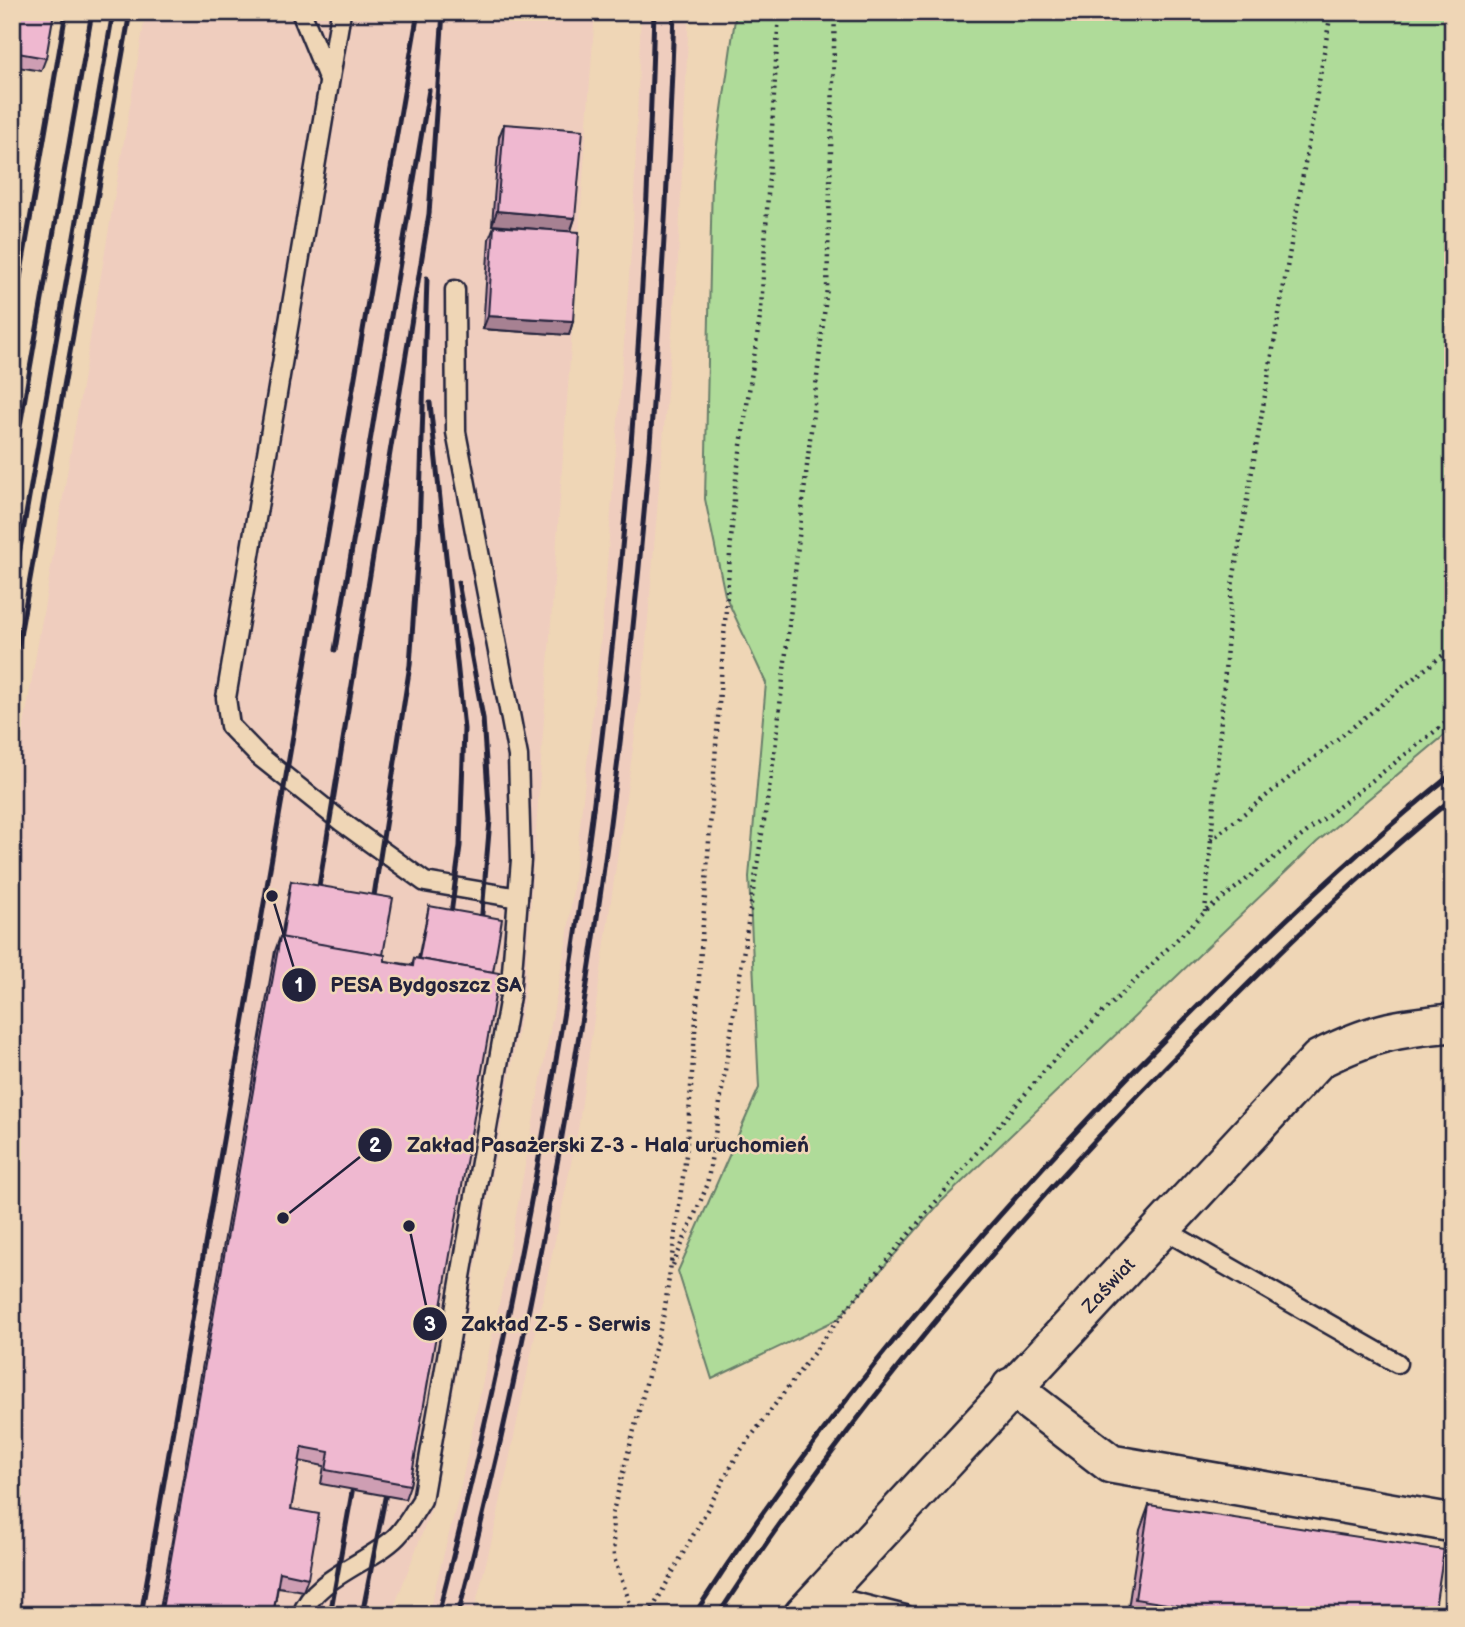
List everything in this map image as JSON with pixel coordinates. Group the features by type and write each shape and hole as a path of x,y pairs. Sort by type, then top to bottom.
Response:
{"street":[{"name":"Zaświat","path":"812,1605 1011,1387 1319,1059 1359,1038 1398,1027 1453,1023"},
{"path":"1011,1387 1111,1464 1453,1523"}],"lane":[{"path":"301,12 330,82"},
{"path":"341,12 226,698 230,726 279,772 425,881 518,898"},
{"path":"302,1615 304,1606 337,1577 396,1537 422,1500 510,996 521,860 518,756 456,432 455,290"},
{"path":"1161,1228 1396,1363"},
{"path":"812,1605 905,1615"}],"path":[{"path":"634,1615 614,1558 612,1515 664,1314 686,1155 735,486 761,310 779,12"},
{"path":"670,1273 707,1186 775,750 827,288 835,12"},
{"path":"1205,912 1232,587 1331,12"},
{"path":"1211,840 1453,647"},
{"path":"649,1615 738,1454 842,1315 1050,1064 1205,912 1453,717"}],"shaded area":[{"path":"146,12 595,12 524,997 433,1505 391,1615 12,1615 12,795"},
{"path":"641,12 689,12 678,261 643,679 578,1130 496,1523 473,1615 428,1615 458,1499 502,1290 568,933 602,629 633,225"}],"green space":[{"path":"736,12 1453,12 1453,728 1317,842 940,1203 838,1319 712,1379 678,1271 759,1088 749,877 766,683 725,595 705,499 712,179"}],"building":[{"path":"12,12 54,12 46,58 12,52"},
{"path":"504,124 583,130 575,218 497,211"},
{"path":"494,226 579,232 573,321 488,316"},
{"path":"291,881 393,898 383,955 282,938"},
{"path":"429,906 502,919 493,972 419,959"},
{"path":"280,937 385,955 385,961 413,966 414,958 499,973 410,1485 326,1470 329,1452 302,1447 291,1509 319,1514 308,1578 280,1572 273,1615 161,1615"},
{"path":"1149,1505 1444,1550 1434,1615 1236,1615 1135,1599"}],"railway":[{"path":"12,324 66,12"},
{"path":"12,472 92,12"},
{"path":"12,595 113,12"},
{"path":"12,681 130,12"},
{"path":"141,1615 418,12"},
{"path":"316,905 429,214 443,12"},
{"path":"438,1615 486,1418 527,1220 563,1020 592,820 615,618 633,416 646,214 654,12"},
{"path":"458,1615 506,1418 547,1220 582,1020 611,820 634,618 652,416 674,12"},
{"path":"335,650 429,90"},
{"path":"371,915 410,665 419,534 427,278"},
{"path":"430,403 464,729 460,846 449,929"},
{"path":"458,582 483,718 490,820 480,936"},
{"path":"694,1615 747,1535 862,1380 985,1232 1183,1021 1348,862 1453,773"},
{"path":"718,1615 770,1538 880,1389 999,1246 1061,1177 1124,1109 1285,948 1384,856 1453,798"},
{"path":"330,1615 356,1470"},
{"path":"362,1615 389,1478"}],"place":[{"name":"PESA Bydgoszcz SA","path":"272,896"},
{"name":"Zakład Pasażerski Z-3 - Hala uruchomień","path":"283,1218"},
{"name":"Zakład Z-5 - Serwis","path":"409,1226"}]}
